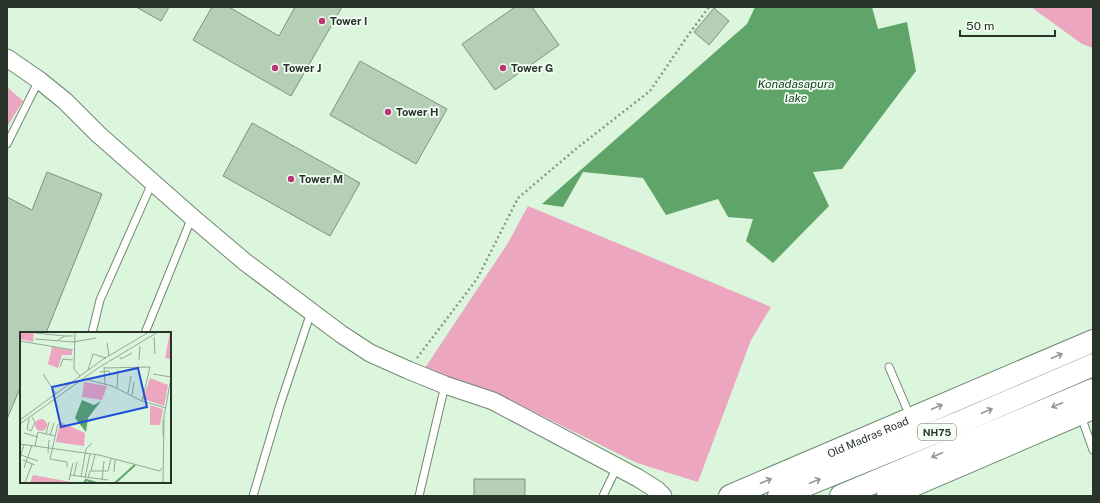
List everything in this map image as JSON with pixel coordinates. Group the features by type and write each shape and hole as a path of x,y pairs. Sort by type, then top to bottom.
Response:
{"main road":[{"name":"Old Madras Road","path":"730,496 1093,341"},
{"name":"NH75","path":"779,496 963,421 1093,365"},
{"name":"NH75","path":"841,496 1093,390"},
{"path":"888,496 1086,410"}],"street":[{"path":"7,58 39,80 65,101 98,134 152,183 245,262 341,334 370,353 408,370 445,385 493,401 638,478 657,490 663,496"}],"lane":[{"path":"7,144 39,80"},
{"path":"92,332 100,300 152,183"},
{"path":"145,332 192,218"},
{"path":"253,496 280,405 312,312"},
{"path":"889,367 911,418"},
{"path":"419,496 445,385"},
{"path":"1086,410 1093,450"},
{"path":"603,496 617,467"}],"path":[{"path":"408,370 477,279 518,198 577,148 650,92 709,7"}],"shaded area":[{"path":"1031,7 1093,7 1093,48 1082,44"},
{"path":"7,87 23,101 7,127"},
{"path":"528,206 771,307 751,340 698,482 637,463 524,407 425,368 508,243"}],"water":[{"name":"Konadasapura lake","path":"755,7 872,7 878,29 907,22 916,71 842,169 813,172 829,206 773,263 746,241 753,219 728,217 718,199 666,215 643,178 583,172 563,207 542,204 747,24"}],"building":[{"path":"136,7 169,7 161,21"},
{"name":"Tower J","path":"212,7 229,7 279,36 295,7 342,7 291,96 193,40"},
{"name":"Tower G","path":"515,7 532,7 559,45 495,90 462,44"},
{"path":"714,8 729,21 709,45 694,32"},
{"name":"Tower H","path":"360,61 447,109 416,164 330,115"},
{"name":"Tower M","path":"252,123 360,183 330,236 223,176"},
{"path":"47,172 102,194 46,332 20,332 20,388 7,419 7,197 32,210"},
{"path":"474,479 525,479 525,496 474,496"}],"place":[{"name":"Tower I","path":"322,21"},
{"name":"Tower J","path":"275,68"},
{"name":"Tower G","path":"503,68"},
{"name":"Tower H","path":"388,112"},
{"name":"Tower M","path":"291,179"}]}
